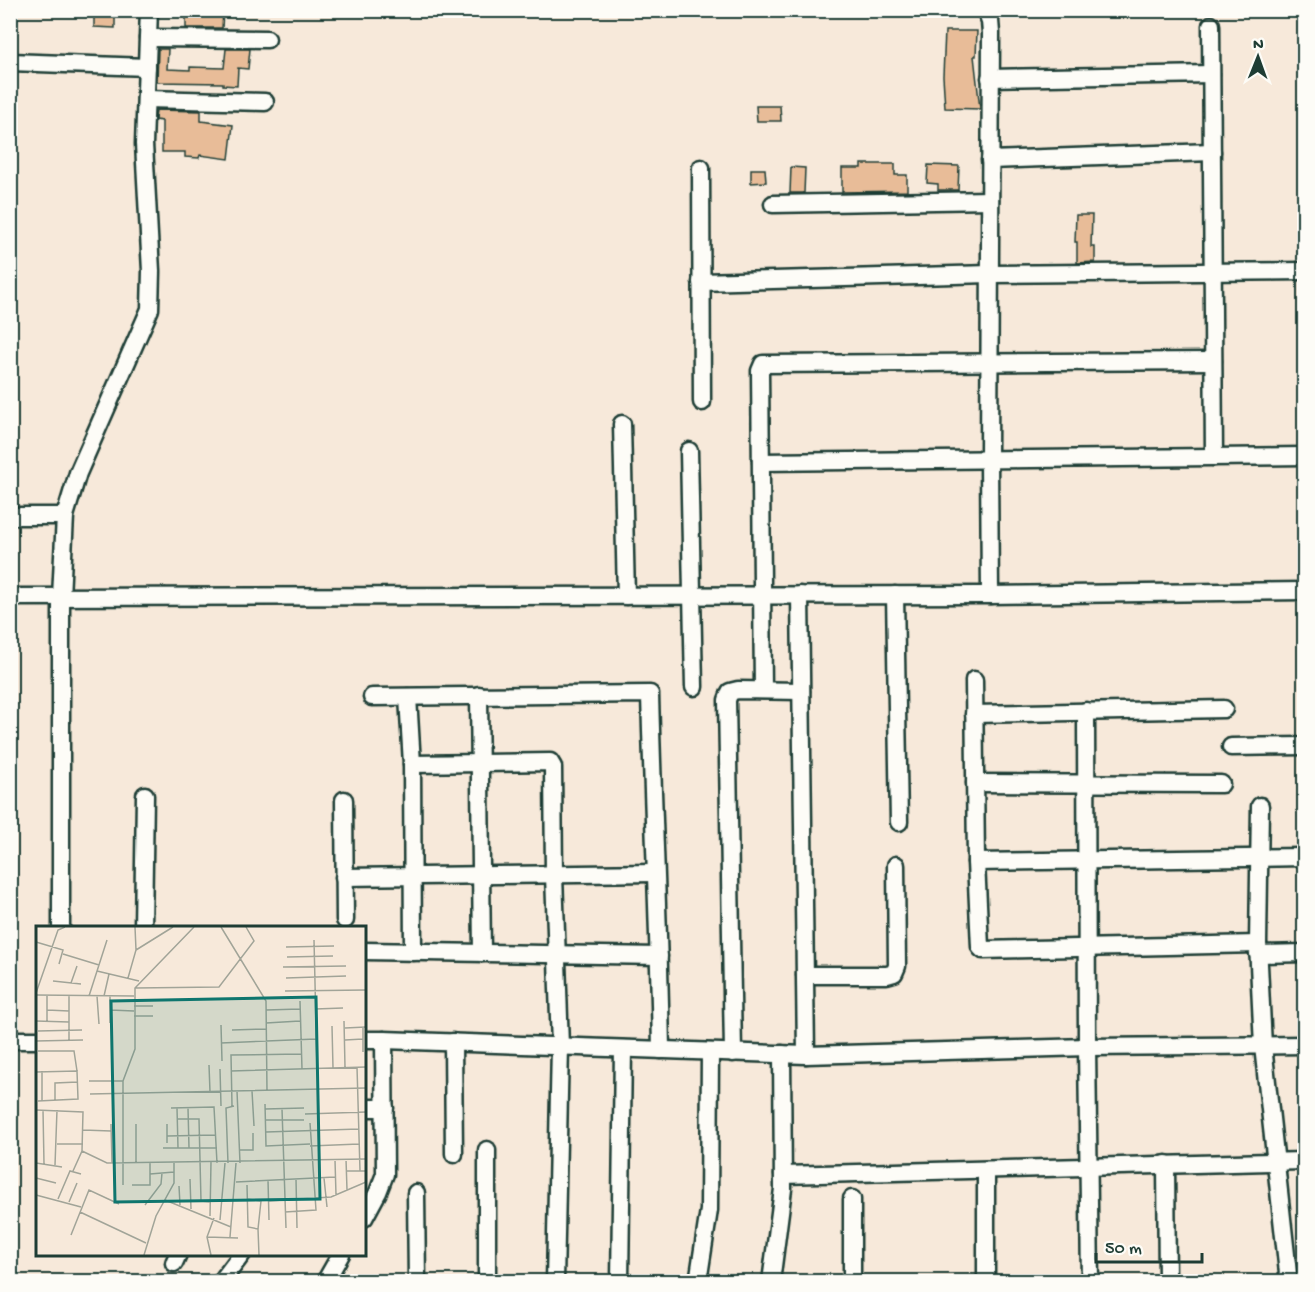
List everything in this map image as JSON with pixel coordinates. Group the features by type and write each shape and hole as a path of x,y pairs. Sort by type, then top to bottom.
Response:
{"street":[{"path":"61,926 61,597 65,516 78,473 150,309 151,271 144,144 149,10"},
{"path":"986,10 990,21 990,595"},
{"path":"1211,25 1214,457"},
{"path":"148,38 267,39"},
{"path":"10,62 147,67"},
{"path":"990,78 1211,74"},
{"path":"146,99 266,102"},
{"path":"990,160 1212,152"},
{"path":"701,168 702,402"},
{"path":"773,204 990,201"},
{"path":"701,282 990,274 1305,271"},
{"path":"762,690 760,370 763,364 1214,361"},
{"path":"622,424 626,596"},
{"path":"689,451 694,687"},
{"path":"761,462 1305,456"},
{"path":"10,516 65,516"},
{"path":"10,597 990,595 1305,591"},
{"path":"800,595 806,1055"},
{"path":"895,595 899,822"},
{"path":"974,680 976,862 979,940 983,950 1258,949 1305,953"},
{"path":"733,1053 727,700 730,692 738,690 801,691"},
{"path":"372,697 650,694 661,1050"},
{"path":"479,696 482,953"},
{"path":"408,697 412,764 413,952"},
{"path":"974,714 1224,709"},
{"path":"1086,711 1090,1281"},
{"path":"1231,747 1305,746"},
{"path":"412,764 550,762 553,767 560,1046 555,1281"},
{"path":"975,783 1221,784"},
{"path":"143,926 145,795"},
{"path":"344,800 345,920"},
{"path":"1260,806 1258,949 1263,1046 1289,1281"},
{"path":"976,862 1305,857"},
{"path":"805,975 887,975 894,973 897,966 896,865"},
{"path":"344,877 655,873"},
{"path":"366,951 659,956"},
{"path":"10,1040 36,1040"},
{"path":"366,1040 806,1055 1087,1047 1305,1045"},
{"path":"366,1214 385,1174 384,1040"},
{"path":"453,1042 454,1154"},
{"path":"620,1281 623,1049"},
{"path":"698,1281 709,1209 710,1052"},
{"path":"771,1281 783,1188 782,1054"},
{"path":"366,1108 385,1108"},
{"path":"487,1150 487,1281"},
{"path":"783,1175 1305,1161"},
{"path":"1166,1164 1167,1281"},
{"path":"986,1170 986,1281"},
{"path":"416,1193 417,1281"},
{"path":"852,1199 852,1281"},
{"path":"221,1281 240,1256"},
{"path":"325,1281 340,1256"}],"building":[{"path":"94,10 115,10 115,28 94,27"},
{"path":"191,10 223,10 222,28 186,28 186,13 191,13"},
{"path":"945,31 977,31 976,56 974,56 980,109 945,108 943,76"},
{"path":"158,49 168,49 167,69 190,70 190,67 224,68 226,49 250,49 248,69 238,68 237,86 223,85 223,83 157,82"},
{"path":"756,106 780,106 781,121 757,121"},
{"path":"156,110 201,111 201,121 233,125 229,159 200,155 199,158 185,157 185,152 162,152 162,121 155,120"},
{"path":"861,164 895,164 895,175 907,175 907,191 842,192 842,168 861,168"},
{"path":"928,165 959,166 958,190 938,190 938,184 927,183"},
{"path":"791,167 805,168 804,193 790,193"},
{"path":"751,169 765,169 766,182 751,183"},
{"path":"1076,215 1092,215 1091,247 1095,247 1095,262 1077,263"}]}
